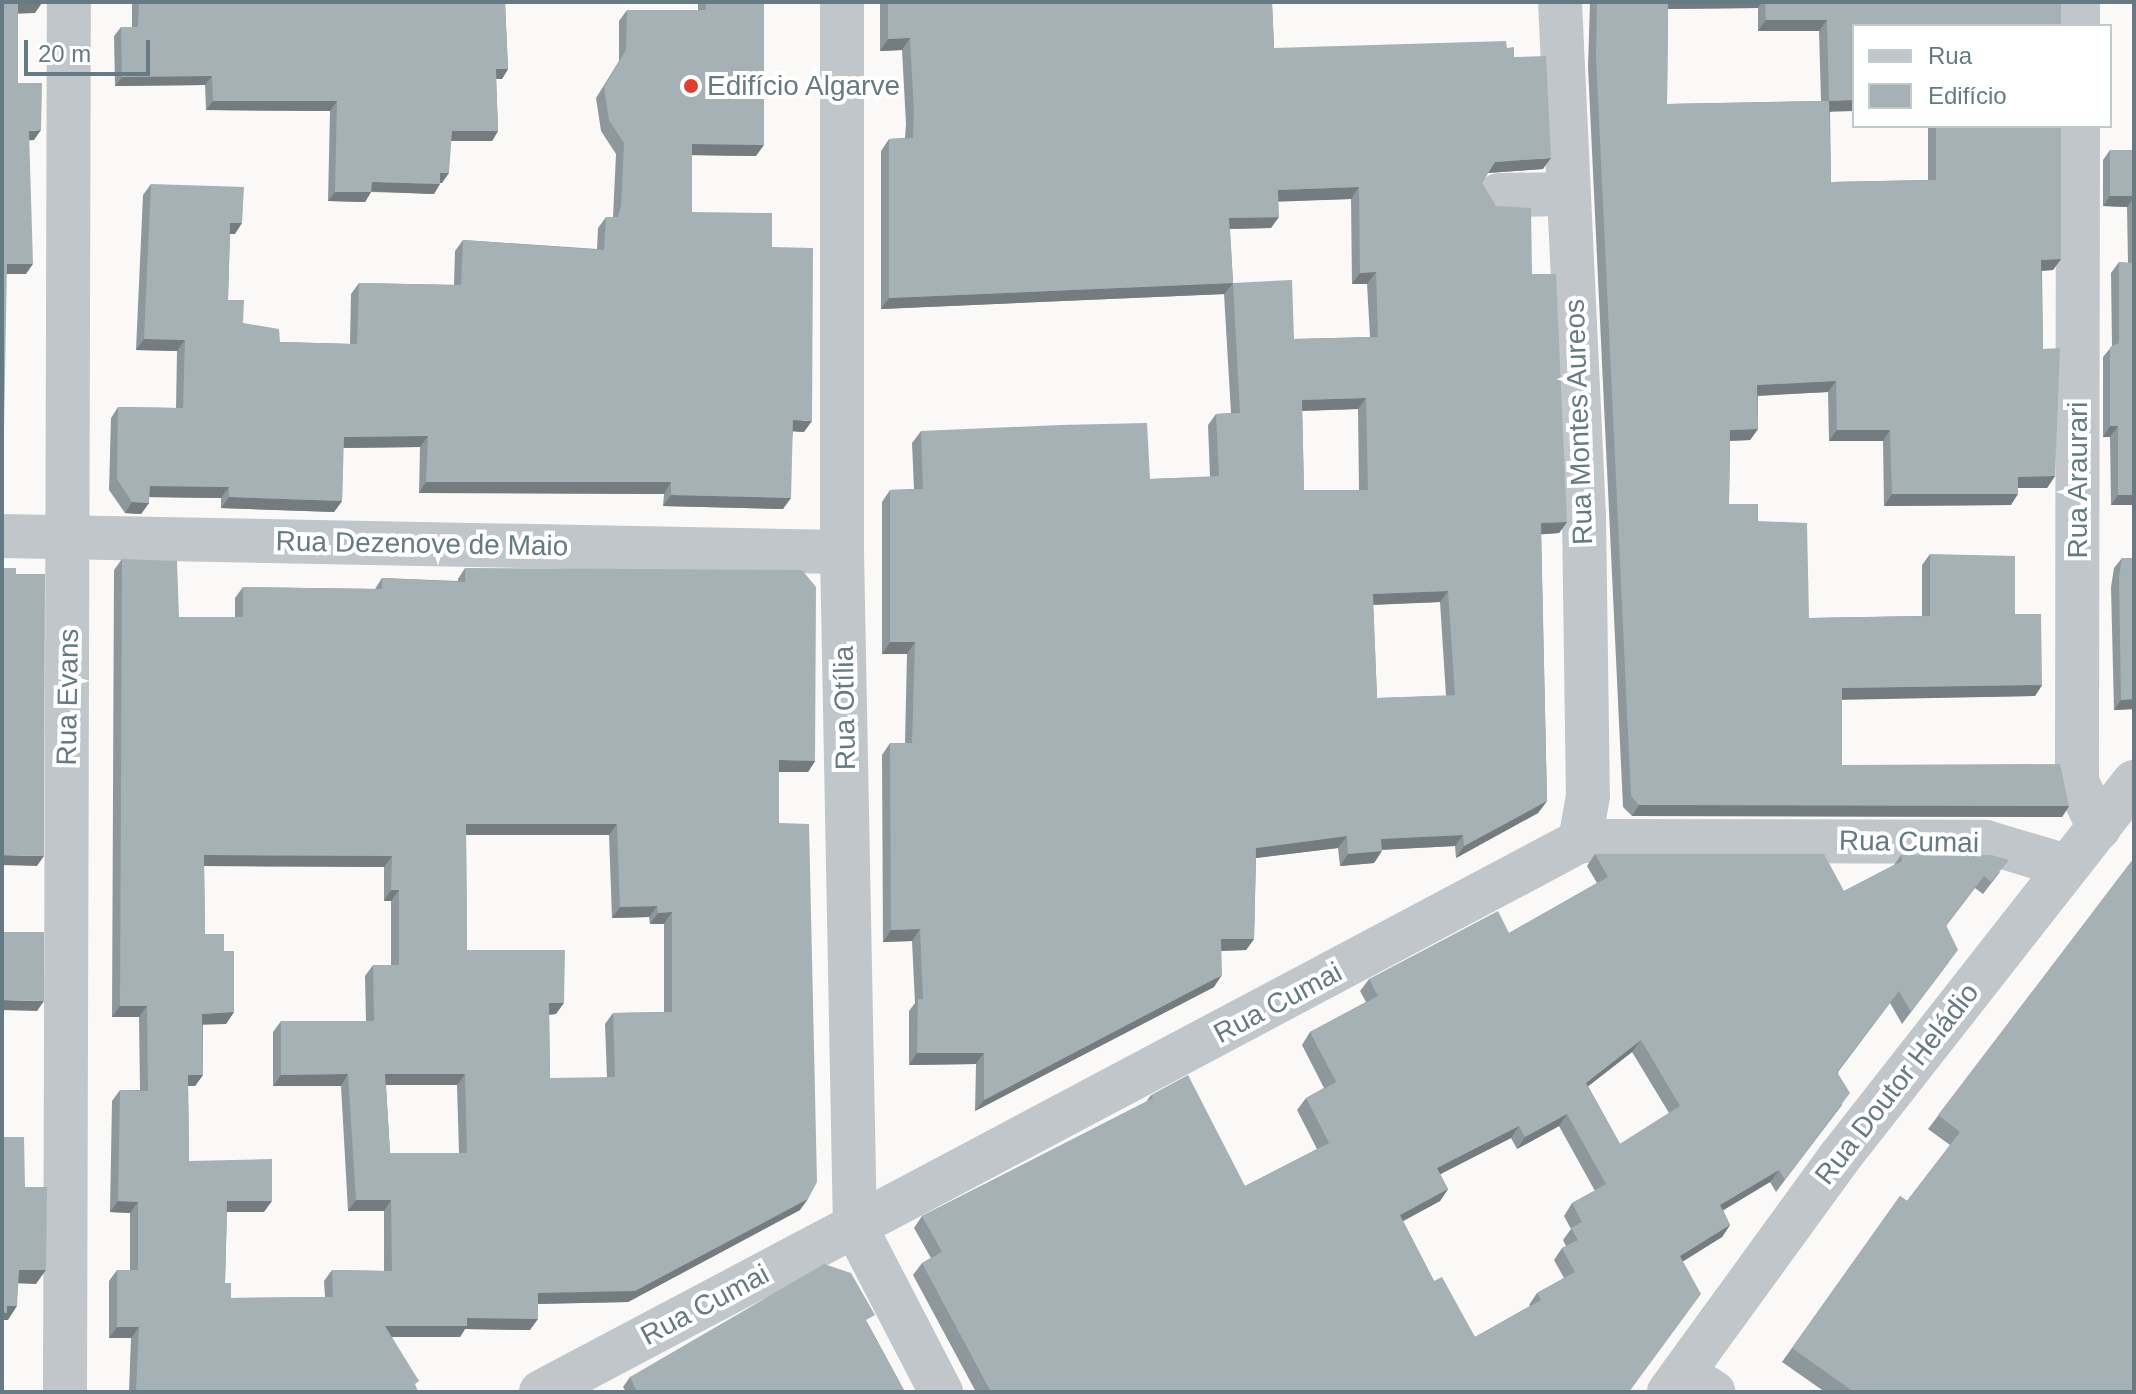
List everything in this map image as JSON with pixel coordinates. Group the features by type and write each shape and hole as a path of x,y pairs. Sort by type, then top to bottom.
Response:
{"street":[{"name":"Rua Evans","path":"65,1392 63,1075 70,536 69,2"},
{"name":"Rua Otília","path":"842,2 842,552 855,1226 941,1392"},
{"name":"Rua Montes Aureos","path":"1560,2 1584,516 1588,796 1580,841"},
{"path":"2078,2 2078,24"},
{"name":"Rua Araurari","path":"2078,128 2077,782 2099,828"},
{"path":"1499,195 1569,194"},
{"name":"Rua Dezenove de Maio","path":"2,536 842,552"},
{"name":"Rua Doutor Heládio","path":"1689,1386 1839,1158 2134,782"},
{"name":"Rua Cumai","path":"548,1390 1580,841 1986,842 2066,866"}],"building":[{"path":"2,2 42,2 18,4 18,83 42,83 41,130 29,131 33,264 7,264 3,485 2,485"},
{"path":"139,2 505,2 508,69 496,69 498,131 452,131 449,173 440,173 440,184 372,182 371,192 335,192 337,101 213,101 212,76 122,77 121,27 138,27"},
{"path":"706,2 764,2 764,145 692,144 692,212 772,213 772,247 813,248 812,421 793,420 791,498 671,495 671,482 426,482 428,436 344,437 342,501 229,497 229,487 150,486 149,503 132,502 117,479 118,407 183,408 185,340 144,339 151,184 244,187 242,223 230,223 228,300 244,300 243,323 279,329 280,342 357,344 359,283 461,285 463,240 604,250 606,217 618,217 621,206 624,143 609,120 604,87 626,50 627,10 706,10"},
{"path":"888,2 1272,2 1274,48 1506,41 1507,48 1514,47 1514,57 1546,56 1551,158 1495,162 1482,183 1496,206 1531,208 1532,274 1556,274 1567,522 1541,523 1547,801 1464,846 1463,835 1381,839 1382,851 1348,854 1347,836 1256,848 1254,939 1221,939 1222,975 984,1100 984,1053 917,1053 918,999 923,999 920,929 891,930 890,743 912,743 915,642 890,642 890,490 923,489 921,431 1060,425 1147,423 1150,479 1219,476 1216,414 1240,413 1233,283 889,298 889,139 913,138 914,112 910,38 888,39","holes":["1359,187 1360,273 1376,272 1378,337 1294,339 1292,280 1233,283 1229,218 1279,217 1278,190","1366,398 1368,490 1304,490 1302,400","1448,591 1455,695 1377,698 1373,594"]},
{"path":"1597,2 1668,2 1667,104 1829,101 1831,182 1936,180 1936,128 2061,128 2061,259 2041,260 2043,349 2060,348 2055,476 2018,477 2018,494 1892,494 1890,430 1837,430 1836,381 1757,385 1758,429 1730,430 1729,504 1758,504 1758,521 1807,523 1809,618 1930,616 1930,554 2015,556 2015,614 2041,614 2042,685 1842,688 1842,765 2060,764 2069,806 1639,805 1631,796 1596,56"},
{"path":"1765,2 2061,2 2061,24 1852,24 1852,100 1829,101 1827,20 1766,20"},
{"path":"2110,150 2134,150 2134,196 2110,196"},
{"path":"2119,262 2134,263 2134,495 2118,495 2118,426 2110,426 2110,347 2119,343"},
{"path":"2122,558 2134,558 2134,699 2121,700 2119,577"},
{"path":"122,559 177,561 179,617 243,617 243,587 382,589 382,578 465,582 465,568 802,570 816,587 815,761 779,760 779,823 809,824 817,1182 808,1199 635,1291 538,1293 538,1319 467,1318 467,1326 385,1326 419,1381 415,1384 418,1392 136,1392 139,1327 117,1327 117,1270 138,1270 138,1202 118,1201 120,1090 148,1091 147,1006 120,1006","holes":["466,824 617,824 620,907 657,906 658,913 672,912 672,1012 613,1013 615,1077 550,1078 549,1003 564,1003 565,950 467,950","204,855 392,856 391,890 399,890 399,965 373,965 374,1021 281,1021 281,1075 348,1074 356,1200 391,1200 392,1271 332,1270 333,1297 231,1298 231,1283 225,1283 227,1201 272,1201 272,1159 189,1161 188,1075 203,1075 202,1014 234,1012 234,951 224,951 224,934 205,934","385,1074 465,1074 467,1153 390,1153"]},
{"path":"2,568 16,568 16,574 45,574 44,856 2,855"},
{"path":"1595,854 1824,854 1844,891 1902,861 1901,855 1991,855 2009,860 1991,882 1984,876 1946,925 1958,950 1911,1012 1899,991 1837,1072 1850,1093 1785,1180 1779,1170 1720,1205 1730,1225 1680,1256 1701,1294 1629,1392 991,1392 922,1263 942,1252 922,1216 1153,1098 1151,1095 1188,1075 1245,1186 1329,1143 1306,1098 1336,1082 1310,1032 1378,996 1369,979 1498,911 1509,933 1608,877","holes":["1641,1040 1680,1106 1620,1144 1586,1083","1567,1114 1606,1184 1572,1203 1582,1222 1571,1228 1578,1240 1562,1248 1575,1272 1537,1293 1541,1300 1475,1337 1442,1277 1434,1281 1400,1215 1448,1189 1437,1168 1519,1126 1525,1137"]},
{"path":"2134,858 2134,1392 1854,1392 1792,1348 1900,1196 1907,1201 1960,1132 1938,1115"},
{"path":"2,932 44,932 44,1001 2,1000"},
{"path":"2,1137 24,1137 25,1187 47,1187 46,1270 19,1270 17,1306 7,1306 7,1313 2,1312"},
{"path":"824,1264 851,1273 875,1315 866,1320 905,1392 637,1392 630,1377"}],"place":[{"name":"Edifício Algarve","path":"691,86"}]}
